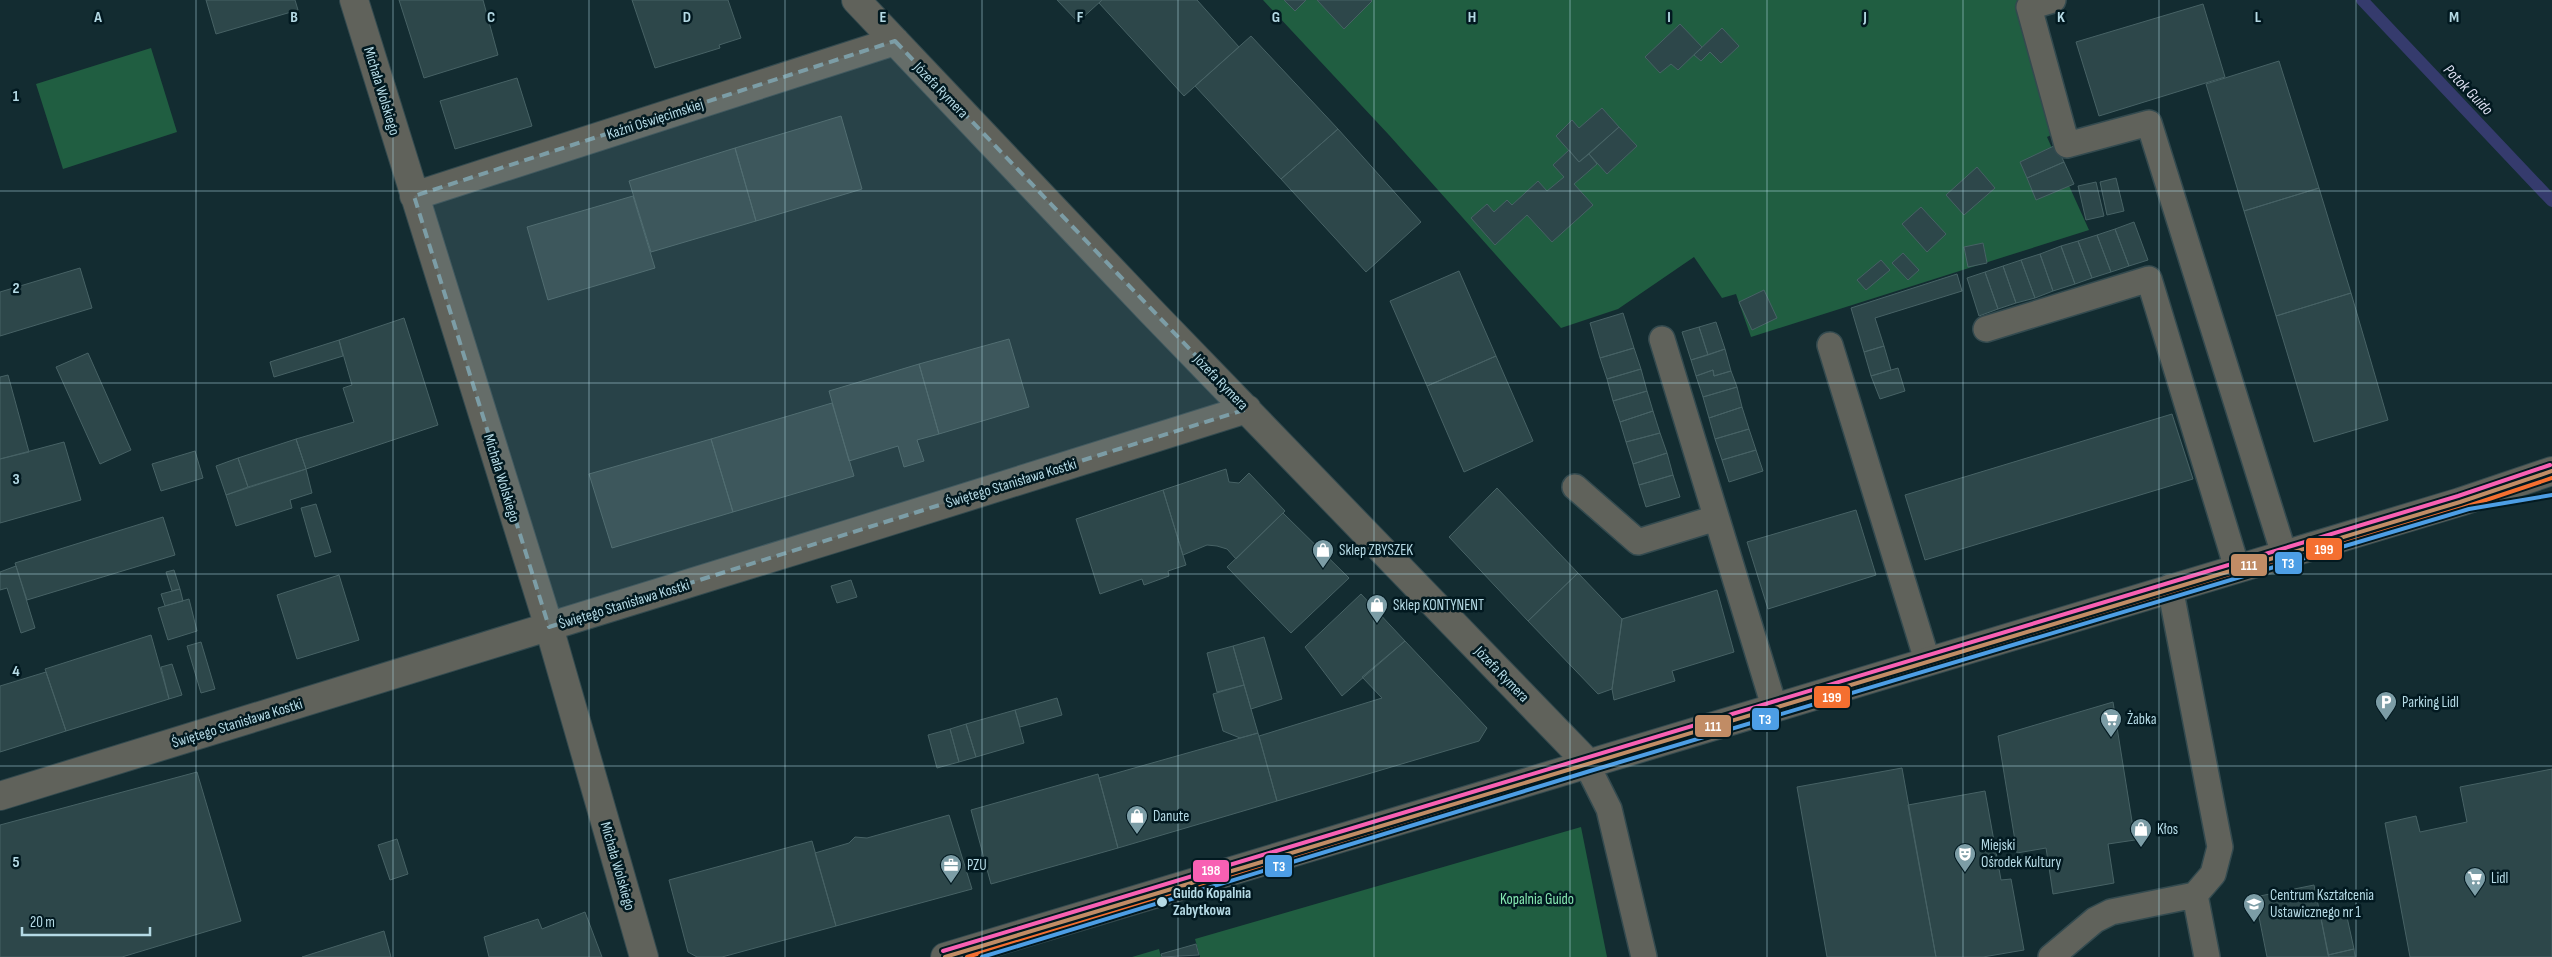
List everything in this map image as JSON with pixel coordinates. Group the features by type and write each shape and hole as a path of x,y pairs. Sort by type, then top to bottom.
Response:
{"street":[{"name":"Michała Wolskiego","path":"354,0 549,627 644,957"},
{"name":"Józefa Rymera","path":"856,0 1588,763"},
{"name":"Kaźni Oświęcimskiej","path":"414,196 895,42"},
{"name":"Świętego Stanisława Kostki","path":"0,796 1247,409"},
{"path":"945,957 2284,554 2552,471"}],"lane":[{"path":"2053,0 2029,7 2067,146 2149,122 2284,554"},
{"path":"1986,329 2149,279 2237,568"},
{"path":"1662,339 1774,706"},
{"path":"1830,345 1927,660"},
{"path":"1575,487 1638,542 1716,518"},
{"path":"2051,957 2095,920 2111,912 2195,895 2213,874 2220,847 2170,587"},
{"path":"1588,763 1590,771 1609,809 1644,957"},
{"path":"2195,895 2207,957"}],"highlighted area":[{"path":"895,41 1247,409 549,627 414,196"}],"green space":[{"path":"1263,0 2025,0 2064,129 2047,137 2089,230 1751,337 1736,294 1722,298 1694,257 1618,309 1561,328 1389,135"},
{"path":"151,48 177,132 63,169 36,84"},
{"name":"Kopalnia Guido","path":"1581,827 1607,957 1200,957 1195,939"},
{"path":"1159,949 1161,957 1132,957"}],"building":[{"path":"206,0 295,0 298,10 216,34"},
{"path":"399,0 483,0 498,55 424,78"},
{"path":"632,0 728,0 741,38 719,45 720,48 655,68"},
{"path":"1057,0 1102,0 1078,22"},
{"path":"1102,0 1197,0 1239,47 1184,96 1099,3"},
{"path":"1284,0 1306,0 1295,11"},
{"path":"1317,0 1371,0 1372,1 1344,29"},
{"path":"2203,4 2225,77 2099,116 2076,42"},
{"path":"1680,24 1702,47 1678,70 1671,64 1660,73 1645,57"},
{"path":"1722,28 1739,46 1721,63 1710,52 1701,61 1694,55"},
{"path":"1251,36 1338,129 1281,179 1195,86"},
{"path":"2279,61 2319,188 2244,211 2206,84"},
{"path":"517,78 532,126 455,149 440,101"},
{"path":"1602,108 1619,127 1579,162 1556,136 1572,120 1579,128"},
{"path":"841,116 862,189 756,221 735,148"},
{"path":"1619,127 1637,146 1607,174 1589,154"},
{"path":"1338,129 1421,222 1366,272 1281,179"},
{"path":"2056,145 2064,162 2027,178 2020,162"},
{"path":"735,148 756,221 651,252 629,181"},
{"path":"1569,150 1579,162 1589,154 1597,164 1574,184 1593,205 1552,242 1527,215 1495,245 1471,218 1487,204 1494,212 1507,200 1512,205 1538,181 1547,191 1564,177 1553,165"},
{"path":"2064,162 2074,184 2036,200 2027,178"},
{"path":"1977,167 1995,188 1964,215 1946,195"},
{"path":"2116,178 2124,211 2107,215 2100,182"},
{"path":"2096,182 2104,216 2086,220 2078,186"},
{"path":"2319,188 2351,293 2276,316 2244,211"},
{"path":"633,196 655,268 548,300 527,227"},
{"path":"1921,207 1946,234 1927,252 1902,224"},
{"path":"2134,222 2148,260 2129,266 2115,229"},
{"path":"2115,229 2129,266 2111,272 2097,235"},
{"path":"2097,235 2111,272 2092,278 2078,241"},
{"path":"2078,241 2092,278 2075,284 2061,246"},
{"path":"1983,243 1987,263 1968,267 1964,247"},
{"path":"2061,246 2075,284 2053,291 2040,254"},
{"path":"1903,253 1919,270 1908,280 1892,263"},
{"path":"2040,254 2053,291 2035,298 2021,260"},
{"path":"1881,260 1890,270 1866,290 1857,280"},
{"path":"2021,260 2035,298 2016,303 2003,266"},
{"path":"2003,266 2016,303 1998,309 1985,272"},
{"path":"80,268 92,308 0,336 0,292"},
{"path":"1459,271 1496,356 1427,386 1390,301"},
{"path":"1985,272 1998,309 1979,316 1967,278"},
{"path":"1957,274 1962,291 1875,318 1884,346 1864,352 1851,308"},
{"path":"1764,290 1777,318 1752,330 1739,302"},
{"path":"2351,293 2388,420 2314,442 2276,316"},
{"path":"1623,313 1634,348 1600,358 1590,323"},
{"path":"404,318 438,425 306,469 296,439 354,422 343,388 352,385 339,340"},
{"path":"1716,322 1725,349 1708,355 1699,327"},
{"path":"1699,327 1708,355 1691,360 1682,332"},
{"path":"1009,339 1029,407 939,434 919,364"},
{"path":"339,340 343,356 274,377 270,362"},
{"path":"1884,346 1891,370 1871,376 1864,352"},
{"path":"1634,348 1641,369 1607,379 1600,358"},
{"path":"1725,349 1731,371 1714,376 1713,370 1696,376 1691,360"},
{"path":"88,353 131,450 100,464 56,367"},
{"path":"1496,356 1533,441 1464,472 1427,386"},
{"path":"919,364 939,434 917,440 924,461 904,467 898,446 849,461 829,391"},
{"path":"1898,368 1905,391 1880,399 1871,376"},
{"path":"1641,369 1647,391 1613,401 1607,379"},
{"path":"1713,370 1714,376 1731,371 1737,387 1703,397 1696,376"},
{"path":"8,375 29,452 0,459 0,377"},
{"path":"1737,387 1742,407 1709,418 1703,397"},
{"path":"1647,391 1653,411 1620,422 1613,401"},
{"path":"832,403 854,476 733,512 711,439"},
{"path":"1742,407 1749,429 1715,439 1709,418"},
{"path":"1653,411 1660,433 1626,442 1620,422"},
{"path":"2172,414 2193,479 1925,560 1905,495"},
{"path":"1749,429 1756,450 1722,460 1715,439"},
{"path":"1660,433 1667,453 1633,464 1626,442"},
{"path":"296,439 306,469 248,487 238,458"},
{"path":"711,439 733,512 612,548 589,474"},
{"path":"64,442 81,500 0,523 0,459"},
{"path":"1756,450 1763,471 1729,482 1722,460"},
{"path":"195,451 203,478 161,491 152,464"},
{"path":"1667,453 1673,475 1639,485 1633,464"},
{"path":"238,458 248,487 226,495 216,466"},
{"path":"306,469 312,493 290,500 292,508 236,526 226,495"},
{"path":"1226,469 1229,482 1239,483 1249,473 1285,511 1236,559 1227,549 1207,545 1183,555 1163,490"},
{"path":"1673,475 1680,497 1646,507 1639,485"},
{"path":"1497,488 1578,573 1528,621 1449,537"},
{"path":"1163,490 1186,565 1168,571 1169,576 1144,585 1142,579 1100,594 1076,519"},
{"path":"316,504 331,552 315,557 301,508"},
{"path":"1856,510 1876,575 1768,609 1747,542"},
{"path":"1283,513 1349,578 1291,633 1227,567"},
{"path":"163,517 175,555 27,600 15,563"},
{"path":"16,566 35,628 21,633 7,588 0,590 0,572"},
{"path":"174,570 180,589 172,591 166,572"},
{"path":"1578,573 1622,619 1612,689 1598,694 1528,621"},
{"path":"339,575 359,640 297,659 277,595"},
{"path":"851,580 857,597 837,603 831,586"},
{"path":"180,589 183,601 165,606 161,594"},
{"path":"1717,590 1734,652 1672,671 1675,681 1614,700 1612,689 1622,619"},
{"path":"1361,594 1405,641 1342,696 1305,647"},
{"path":"189,599 197,631 168,640 158,608"},
{"path":"151,635 169,699 66,731 45,669"},
{"path":"1264,637 1282,699 1251,709 1233,646"},
{"path":"1405,641 1487,728 1479,741 1277,801 1259,736 1382,698 1362,677"},
{"path":"201,642 215,689 201,693 187,646"},
{"path":"1233,646 1244,685 1217,692 1207,653"},
{"path":"172,664 182,695 169,699 161,667"},
{"path":"46,672 66,731 0,752 0,686"},
{"path":"1244,685 1258,733 1240,738 1223,731 1213,694"},
{"path":"1057,698 1062,715 1020,727 1015,710"},
{"path":"2113,702 2135,840 2108,844 2114,883 2053,894 2046,848 2017,853 1998,736"},
{"path":"1015,710 1024,743 976,757 966,724"},
{"path":"966,724 976,757 959,762 950,729"},
{"path":"950,729 959,762 937,768 928,735"},
{"path":"1258,733 1277,801 1118,848 1099,778"},
{"path":"1902,768 1936,957 1827,957 1797,787"},
{"name":"Lidl","path":"2552,769 2552,957 2410,957 2385,823 2416,816 2420,832 2467,822 2460,787"},
{"path":"197,772 241,921 122,957 0,957 0,825"},
{"path":"1098,774 1118,848 991,884 971,810"},
{"path":"1985,791 2001,880 2011,879 2024,950 1983,957 1936,957 1908,805"},
{"path":"949,815 972,889 836,926 815,853 849,843 855,837 867,838"},
{"path":"397,839 408,874 390,880 378,845"},
{"path":"812,841 836,926 722,957 697,957 688,952 669,880"},
{"path":"2314,885 2329,957 2267,957 2255,897"},
{"path":"2345,908 2354,949 2328,955 2320,913"},
{"path":"585,912 602,957 489,957 484,937 538,919 542,929"},
{"path":"384,931 391,957 302,957"},
{"path":"1196,944 1199,955 1162,957 1161,954"},
{"path":"2354,949 2355,957 2329,957 2328,955"}],"waterway":[{"name":"Potok Guido","path":"2362,0 2552,201"}],"transit line":[{"name":"198","path":"943,951 2458,496 2550,465"},
{"name":"111","path":"945,957 2460,502 2552,471"},
{"name":"199","path":"967,957 2462,508 2552,478"},
{"name":"T3","path":"982,957 1590,771 2469,509 2552,495"}],"place":[{"name":"Sklep ZBYSZEK","path":"1323,569"},
{"name":"Sklep KONTYNENT","path":"1377,624"},
{"name":"Parking Lidl","path":"2386,721"},
{"name":"Żabka","path":"2111,738"},
{"name":"Danute","path":"1137,835"},
{"name":"Kłos","path":"2141,848"},
{"name":"Miejski Ośrodek Kultury","path":"1965,873"},
{"name":"PZU","path":"951,884"},
{"name":"Lidl","path":"2475,897"},
{"name":"Guido Kopalnia Zabytkowa","path":"1162,902"},
{"name":"Centrum Kształcenia Ustawicznego nr 1","path":"2254,923"}]}
